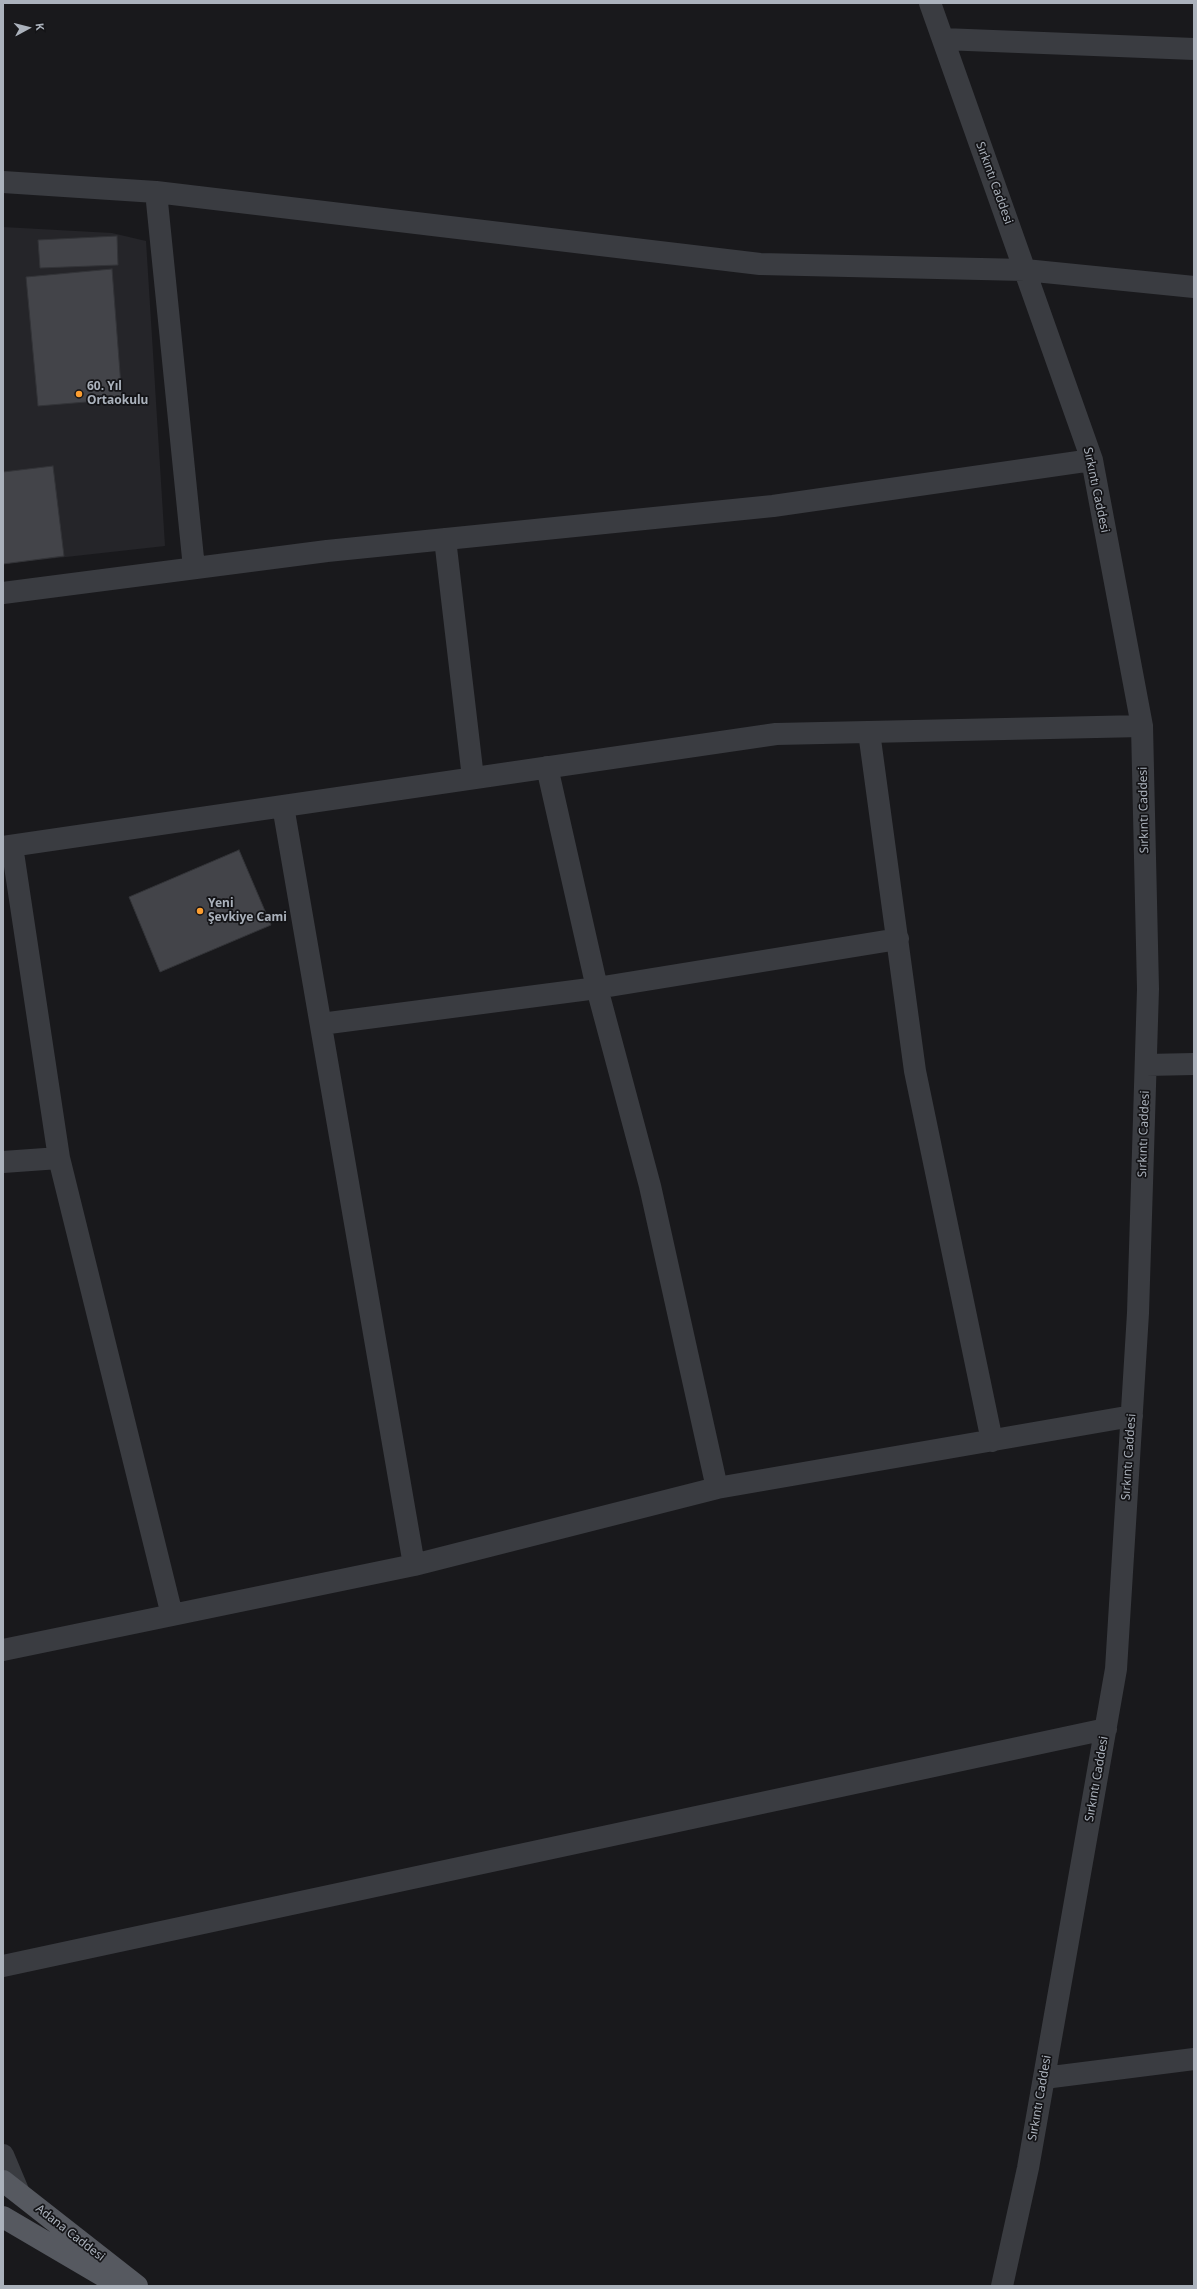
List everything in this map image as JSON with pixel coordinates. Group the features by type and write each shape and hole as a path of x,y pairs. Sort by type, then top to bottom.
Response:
{"main road":[{"name":"Adana Caddesi","path":"11,2187 137,2286"},
{"path":"3,2217 121,2286"}],"street":[{"name":"Sırkıntı Caddesi","path":"930,3 1092,460 1142,726 1148,989 1146,1065 1138,1313 1116,1668 1028,2168 1002,2286"},
{"path":"943,39 1194,49"},
{"path":"3,182 156,192 760,264 1025,270 1194,286"},
{"path":"156,192 194,568"},
{"path":"3,593 194,568 445,539 773,506 1092,460"},
{"path":"445,539 473,778"},
{"path":"172,1615 59,1158 7,846 776,734 1142,726"},
{"path":"869,732 915,1071 992,1441"},
{"path":"547,767 597,988 650,1186 717,1488"},
{"path":"283,806 414,1565"},
{"path":"320,1024 597,988 898,939"},
{"path":"1146,1065 1194,1064"},
{"path":"3,1162 59,1158"},
{"path":"3,1650 414,1565 717,1488 1132,1416"},
{"path":"3,1966 1106,1729"},
{"path":"1044,2078 1194,2059"},
{"path":"3,2155 11,2187"}],"shaded area":[{"name":"60. Yıl Ortaokulu","path":"3,227 112,233 146,241 165,546 3,564"}],"building":[{"path":"117,236 118,265 40,268 38,240"},
{"path":"112,269 122,399 38,406 26,277"},
{"path":"53,466 64,556 3,564 3,472"},
{"name":"Yeni Şevkiye Cami","path":"239,850 271,925 160,972 129,897"}],"place":[{"name":"60. Yıl Ortaokulu","path":"79,394"},
{"name":"Yeni Şevkiye Cami","path":"200,911"}]}
